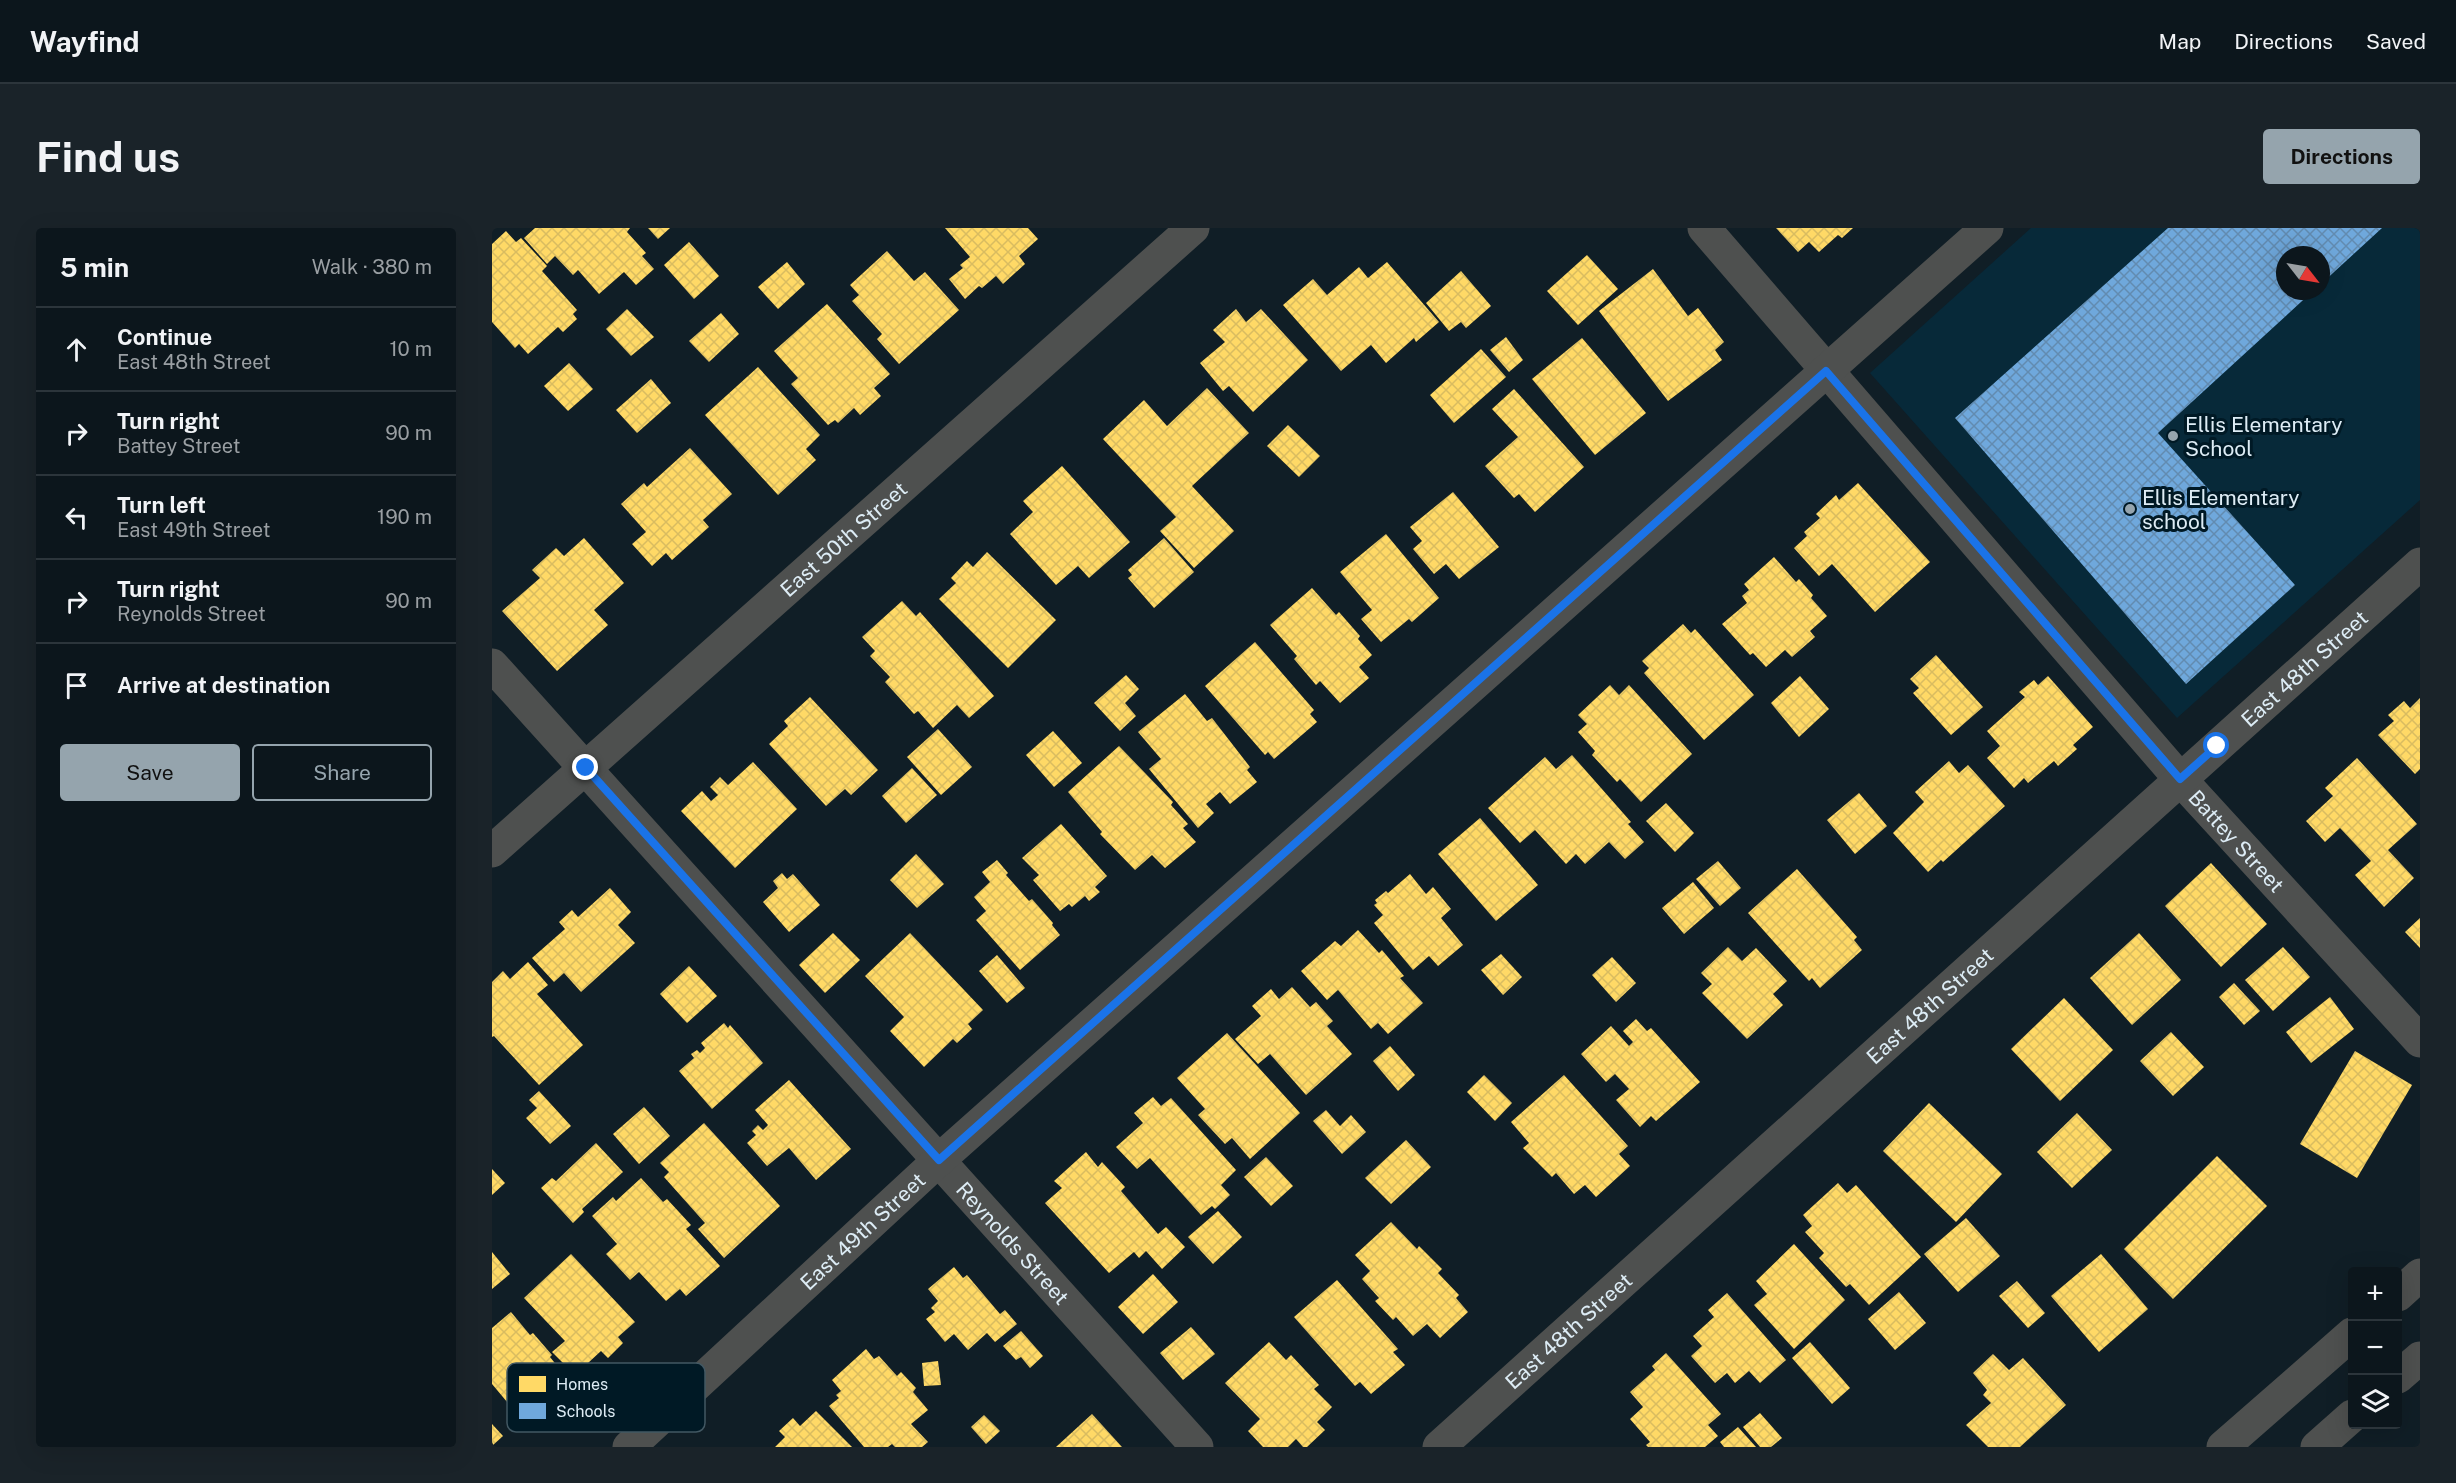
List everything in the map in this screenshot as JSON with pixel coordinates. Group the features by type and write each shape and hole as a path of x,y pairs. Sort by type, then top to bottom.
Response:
{"street":[{"name":"East 50th Street","path":"492,851 1193,228"},
{"name":"Battey Street","path":"1704,228 2180,779 2420,1041"},
{"name":"East 49th Street","path":"705,1377 939,1160 1987,228"},
{"name":"East 48th Street","path":"1439,1447 2420,564"},
{"name":"Reynolds Street","path":"492,665 1197,1447"},
{"path":"2402,1291 2420,1275"},
{"path":"2223,1447 2348,1338"},
{"path":"2399,1375 2420,1358"},
{"path":"2318,1447 2348,1420"},
{"name":"East 49th Street","path":"629,1447 645,1432"}],"shaded area":[{"name":"Ellis Elementary School","path":"2031,228 2420,228 2420,500 2177,718 1870,373"}],"building: Homes":[{"path":"535,228 630,228 627,232 646,253 642,256 654,269 636,285 624,272 599,294 578,270 573,275 555,256 547,264 524,238"},
{"path":"648,228 670,228 658,239"},
{"path":"945,228 1028,228 1038,239 1019,256 1025,264 1003,284 996,276 982,288 979,286 965,299 949,279 963,268 960,265 970,257"},
{"path":"1776,228 1853,228 1842,238 1838,235 1819,252 1809,242 1798,252"},
{"path":"506,231 516,242 521,238 547,266 542,271 577,310 573,314 577,319 563,332 558,327 528,354 519,344 515,348 492,322 492,244"},
{"path":"689,242 719,276 694,299 664,265"},
{"path":"887,251 914,281 925,272 959,310 899,364 877,339 882,334 852,301 859,295 850,285"},
{"path":"1587,255 1618,289 1578,325 1547,291"},
{"path":"787,262 805,284 778,309 758,287"},
{"path":"1387,262 1439,322 1416,342 1414,338 1386,363 1371,345 1341,371 1283,305 1313,279 1327,295 1359,267 1368,278"},
{"path":"1653,269 1688,316 1698,308 1724,342 1715,350 1722,360 1668,401 1599,311"},
{"path":"1461,271 1491,306 1466,328 1461,322 1449,331 1426,303"},
{"path":"827,304 890,374 874,388 881,396 860,415 854,408 838,423 835,420 828,425 791,384 798,378 774,351"},
{"path":"627,309 654,337 631,356 606,329"},
{"path":"1236,309 1246,322 1261,309 1308,360 1253,412 1229,386 1223,391 1200,363 1225,342 1213,330"},
{"path":"721,313 739,334 709,362 689,341"},
{"path":"1506,337 1523,360 1509,372 1490,350"},
{"path":"1582,338 1646,413 1595,455 1532,379"},
{"path":"1481,349 1506,377 1454,423 1430,395"},
{"path":"569,363 593,389 568,411 544,386"},
{"path":"758,367 820,435 806,449 816,460 778,495 705,415"},
{"path":"651,379 671,403 637,433 616,410"},
{"path":"1207,388 1249,433 1192,486 1234,531 1194,568 1160,531 1176,517 1103,439 1144,400 1167,426"},
{"path":"1514,389 1584,467 1535,512 1519,494 1514,498 1485,466 1518,437 1492,409"},
{"path":"1288,425 1320,456 1299,477 1267,446"},
{"path":"690,448 732,494 703,520 709,527 672,560 666,553 652,566 632,544 646,532 621,504 644,483 647,487"},
{"path":"1062,466 1130,542 1089,578 1078,566 1056,585 1010,534 1033,512 1023,501"},
{"path":"1858,483 1930,562 1875,612 1832,564 1819,576 1794,548 1807,536 1804,532 1820,518 1816,514 1836,495 1839,500"},
{"path":"1453,492 1499,547 1459,579 1446,564 1434,574 1413,549 1422,541 1410,527"},
{"path":"1386,534 1439,598 1412,622 1409,619 1381,642 1361,619 1372,610 1340,572"},
{"path":"584,538 624,583 594,610 608,625 557,671 502,611 540,578 532,570 556,548 564,556"},
{"path":"1164,538 1194,572 1154,608 1128,578 1132,575 1128,570"},
{"path":"987,552 1056,620 1008,668 939,599 956,583 951,578 967,561 973,567"},
{"path":"1774,557 1796,582 1799,579 1813,595 1811,598 1827,616 1810,631 1815,637 1792,657 1785,650 1766,667 1753,653 1750,655 1722,624 1747,603 1742,596 1749,590 1744,584"},
{"path":"1312,588 1336,615 1339,612 1360,636 1358,639 1372,655 1359,667 1369,678 1340,703 1320,681 1316,685 1294,659 1297,656 1270,625"},
{"path":"902,601 916,616 920,612 994,696 969,718 957,705 933,728 918,711 914,714 885,682 890,677 870,656 875,651 862,637"},
{"path":"1683,624 1691,633 1695,629 1754,695 1704,740 1644,673 1649,668 1642,661"},
{"path":"1255,642 1314,710 1310,714 1317,722 1274,759 1268,752 1265,755 1205,686"},
{"path":"1936,655 1983,707 1951,735 1913,693 1919,688 1910,679"},
{"path":"1126,675 1139,689 1125,703 1136,716 1120,731 1094,703"},
{"path":"1800,676 1829,709 1799,737 1771,703"},
{"path":"2048,676 2093,727 2073,745 2077,749 2058,766 2054,761 2028,783 2024,778 2014,788 1987,758 2000,746 1987,731 2025,697 2019,692 2034,680 2038,685"},
{"path":"1610,685 1619,695 1629,685 1692,754 1641,802 1620,779 1617,782 1592,755 1595,751 1578,732 1587,724 1578,715"},
{"path":"1185,694 1207,721 1212,718 1250,767 1247,770 1257,782 1230,804 1220,792 1206,804 1214,813 1198,828 1149,769 1161,759 1138,732"},
{"path":"810,697 878,770 851,795 845,789 826,806 769,744 788,726 784,721"},
{"path":"2420,698 2420,769 2415,774 2378,735 2394,721 2388,715 2404,701 2410,708"},
{"path":"938,729 972,767 941,795 907,757"},
{"path":"1053,731 1082,763 1054,787 1026,755"},
{"path":"1119,746 1173,802 1171,805 1188,824 1183,828 1196,842 1165,868 1152,855 1135,870 1100,834 1102,832 1068,792"},
{"path":"1572,755 1631,822 1628,824 1644,842 1625,859 1609,842 1585,864 1576,854 1566,864 1535,830 1520,843 1488,808 1545,757 1556,769"},
{"path":"2357,758 2417,824 2388,850 2414,878 2384,907 2355,875 2371,861 2340,828 2325,842 2306,821 2333,796 2325,788"},
{"path":"1949,761 1959,773 1968,765 2005,806 1943,862 1941,860 1928,872 1893,833 1924,802 1915,792"},
{"path":"753,762 797,809 735,868 681,811 702,791 711,801 718,795 710,787 720,777 728,785"},
{"path":"912,768 937,795 906,823 882,796"},
{"path":"1859,793 1887,826 1855,854 1827,820"},
{"path":"1666,803 1694,833 1675,852 1646,821"},
{"path":"1480,818 1538,885 1496,921 1438,854"},
{"path":"1061,824 1107,876 1095,887 1100,892 1089,901 1085,896 1072,907 1069,904 1060,911 1033,880 1039,875 1022,858"},
{"path":"916,854 944,884 917,908 890,880"},
{"path":"997,860 1008,873 1006,875 1029,901 1032,899 1053,923 1052,925 1060,935 1020,970 976,920 986,911 974,897 990,882 982,872"},
{"path":"1718,861 1741,888 1720,906 1696,879"},
{"path":"2211,863 2267,924 2221,967 2165,906"},
{"path":"1797,869 1857,937 1854,940 1862,950 1820,988 1812,978 1809,981 1748,913"},
{"path":"782,873 787,879 793,874 820,905 789,932 763,902 778,888 773,881"},
{"path":"1410,874 1426,894 1433,887 1451,909 1441,918 1463,945 1438,966 1429,956 1413,970 1374,923 1383,915 1374,905 1377,903 1375,900 1386,891 1388,893"},
{"path":"1693,882 1714,908 1684,934 1662,908"},
{"path":"610,888 631,912 618,925 635,943 581,992 564,973 554,982 532,958 565,929 559,922 572,910 578,917"},
{"path":"2420,918 2420,948 2405,932"},
{"path":"1358,930 1379,953 1382,950 1404,976 1400,978 1423,1003 1388,1034 1378,1023 1371,1029 1338,990 1327,1000 1301,971 1335,941 1341,946"},
{"path":"833,933 860,960 825,993 799,965"},
{"path":"910,933 983,1010 968,1024 972,1029 957,1043 953,1039 924,1067 890,1031 904,1017 865,976"},
{"path":"2139,933 2181,980 2132,1025 2090,978"},
{"path":"1728,947 1742,961 1756,948 1787,981 1773,994 1783,1005 1747,1039 1702,993 1712,984 1701,973"},
{"path":"2283,947 2310,977 2273,1011 2245,980"},
{"path":"1501,954 1522,977 1503,995 1481,970"},
{"path":"997,955 1025,988 1007,1003 979,971"},
{"path":"1612,957 1636,983 1616,1002 1592,975"},
{"path":"528,962 548,985 537,994 583,1045 539,1085 494,1036 492,1037 492,982 503,971 510,979"},
{"path":"689,966 717,996 687,1023 660,994"},
{"path":"2234,983 2260,1011 2244,1025 2219,997"},
{"path":"1292,987 1310,1007 1316,1002 1333,1021 1327,1026 1352,1054 1306,1095 1270,1054 1258,1064 1235,1039 1261,1016 1252,1006 1271,989 1279,999"},
{"path":"2330,997 2354,1029 2311,1063 2286,1032"},
{"path":"2064,998 2113,1050 2060,1101 2011,1049"},
{"path":"1636,1019 1647,1031 1651,1028 1700,1082 1656,1121 1651,1116 1640,1127 1616,1100 1629,1089 1615,1074 1606,1082 1581,1054 1611,1026 1629,1046 1633,1042 1623,1031"},
{"path":"724,1023 728,1028 730,1025 763,1063 712,1109 679,1071 694,1058 691,1054 697,1050 700,1053 705,1048 701,1043"},
{"path":"2171,1032 2204,1067 2173,1096 2140,1061"},
{"path":"1227,1033 1300,1113 1250,1159 1232,1138 1225,1144 1198,1115 1205,1109 1177,1078"},
{"path":"1390,1046 1415,1075 1398,1091 1373,1061"},
{"path":"2355,1051 2412,1085 2357,1178 2300,1144"},
{"path":"1484,1075 1512,1103 1495,1121 1467,1092"},
{"path":"1564,1075 1628,1146 1619,1154 1630,1166 1596,1197 1585,1185 1574,1194 1556,1173 1552,1177 1523,1148 1529,1143 1511,1122"},
{"path":"789,1080 851,1149 816,1180 789,1148 767,1166 747,1143 756,1135 752,1131 758,1125 763,1130 768,1125 755,1110"},
{"path":"539,1091 571,1126 550,1144 526,1118 537,1108 529,1100"},
{"path":"1153,1097 1161,1106 1171,1098 1236,1170 1221,1185 1230,1195 1215,1209 1212,1206 1201,1215 1150,1158 1137,1169 1116,1147 1143,1123 1134,1113"},
{"path":"1929,1103 2002,1174 1956,1222 1883,1151"},
{"path":"644,1107 670,1136 639,1164 613,1134"},
{"path":"1326,1110 1340,1126 1351,1115 1366,1132 1342,1154 1313,1121"},
{"path":"2077,1113 2112,1150 2072,1188 2037,1152"},
{"path":"704,1123 780,1206 724,1258 698,1229 705,1223 664,1177 669,1172 660,1163"},
{"path":"1406,1140 1431,1167 1391,1204 1365,1178"},
{"path":"596,1143 623,1172 582,1209 584,1212 573,1223 541,1188 552,1178 556,1181"},
{"path":"1086,1152 1098,1167 1102,1162 1125,1187 1121,1191 1158,1234 1166,1227 1185,1247 1162,1269 1146,1251 1139,1258 1134,1252 1109,1273 1045,1203 1062,1188 1054,1181"},
{"path":"2217,1156 2267,1206 2173,1299 2124,1249"},
{"path":"1266,1157 1293,1186 1271,1206 1244,1177"},
{"path":"492,1169 505,1183 492,1195"},
{"path":"641,1178 663,1202 667,1199 691,1225 686,1229 720,1266 686,1296 680,1289 666,1301 639,1272 630,1280 606,1254 617,1244 592,1216 613,1197 616,1201"},
{"path":"1838,1183 1847,1193 1856,1185 1921,1257 1869,1305 1850,1284 1846,1287 1819,1258 1824,1253 1805,1232 1812,1226 1803,1215"},
{"path":"1218,1211 1242,1237 1213,1264 1188,1237"},
{"path":"1966,1218 2000,1256 1958,1292 1924,1254"},
{"path":"1391,1222 1417,1249 1419,1246 1442,1269 1438,1273 1459,1295 1456,1298 1468,1312 1440,1338 1427,1324 1413,1336 1396,1317 1393,1320 1375,1301 1379,1298 1362,1279 1370,1271 1355,1255"},
{"path":"1794,1244 1845,1300 1794,1349 1754,1305 1767,1294 1756,1281"},
{"path":"492,1252 510,1274 492,1289"},
{"path":"571,1254 635,1322 618,1337 623,1343 608,1358 601,1351 588,1363 563,1363 552,1352 565,1341 524,1298"},
{"path":"2101,1254 2148,1309 2099,1352 2051,1296"},
{"path":"954,1267 963,1278 967,1275 1000,1314 1005,1310 1017,1324 995,1342 987,1333 968,1350 954,1334 945,1342 926,1319 935,1312 931,1308 938,1301 928,1289"},
{"path":"1153,1274 1178,1302 1143,1334 1118,1307"},
{"path":"1337,1280 1398,1349 1393,1352 1405,1365 1371,1394 1360,1382 1355,1386 1294,1317"},
{"path":"2017,1281 2045,1313 2028,1328 1999,1296"},
{"path":"1899,1292 1926,1323 1895,1350 1868,1319"},
{"path":"1727,1293 1786,1360 1760,1383 1749,1371 1735,1383 1727,1373 1715,1383 1691,1356 1702,1346 1693,1336 1714,1317 1708,1310"},
{"path":"511,1312 530,1335 533,1333 552,1355 550,1357 555,1363 507,1363 507,1402 492,1384 492,1328"},
{"path":"1191,1327 1215,1354 1183,1380 1160,1353"},
{"path":"1021,1331 1043,1356 1030,1368 1021,1357 1016,1360 1003,1346"},
{"path":"1269,1342 1286,1360 1291,1355 1319,1385 1314,1389 1332,1407 1317,1422 1325,1430 1307,1447 1303,1447 1296,1439 1288,1447 1263,1447 1248,1431 1260,1419 1225,1383"},
{"path":"1810,1342 1850,1388 1832,1404 1792,1358"},
{"path":"866,1349 874,1359 879,1356 897,1376 901,1372 916,1388 913,1392 928,1410 911,1424 928,1442 922,1447 895,1447 892,1444 888,1447 864,1447 829,1406 839,1398 836,1395 841,1391 832,1380"},
{"path":"1666,1353 1721,1414 1708,1425 1718,1436 1705,1447 1648,1447 1646,1445 1650,1442 1630,1419 1643,1407 1630,1392 1655,1370 1652,1366"},
{"path":"1993,1354 2009,1370 2023,1358 2066,1405 2020,1447 1988,1447 1966,1425 1991,1403 1983,1395 1987,1390 1973,1373"},
{"path":"938,1361 941,1385 924,1386 922,1363"},
{"path":"816,1411 852,1447 775,1447 785,1437 779,1431 793,1418 800,1426"},
{"path":"1760,1413 1782,1438 1771,1447 1760,1447 1743,1427"},
{"path":"1092,1414 1122,1447 1056,1447"},
{"path":"984,1415 1000,1431 986,1444 971,1427"},
{"path":"492,1424 503,1436 492,1446"},
{"path":"1738,1427 1756,1447 1724,1447 1720,1442"}],"building: Schools":[{"name":"Ellis Elementary school","path":"2168,228 2382,228 2330,276 2330,246 2276,246 2276,300 2303,300 2158,433 2295,585 2186,684 1955,418"}],"place":[{"name":"Ellis Elementary School","path":"2173,436"},
{"name":"Ellis Elementary school","path":"2130,509"}],"route":[{"path":"586,768 939,1160 1826,371 2180,779 2217,746"}]}
